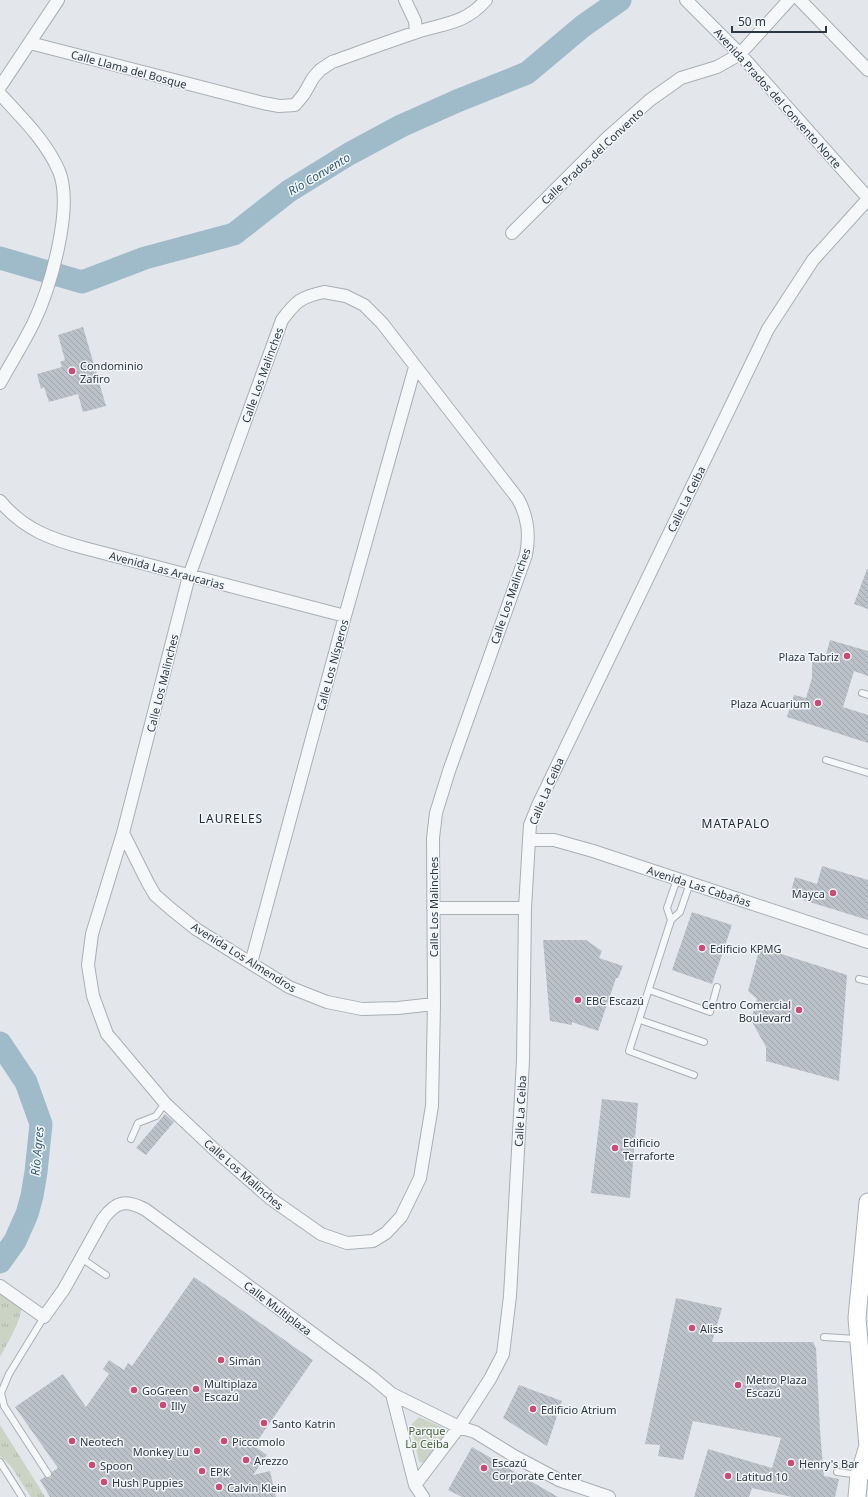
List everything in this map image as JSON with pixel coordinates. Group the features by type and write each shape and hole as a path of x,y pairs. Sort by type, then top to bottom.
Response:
{"street":[{"path":"0,87 58,0"},
{"path":"406,0 415,21 416,32 448,24 466,17 477,10 486,0"},
{"name":"Avenida Prados del Convento Norte","path":"686,0 740,54 868,198"},
{"name":"Calle Prados del Convento","path":"512,233 607,138 650,100 681,78 717,67 740,54 789,0"},
{"path":"800,0 868,70"},
{"name":"Calle Llama del Bosque","path":"30,43 228,95 279,106 295,105 320,70 332,62 416,32"},
{"path":"0,94 35,133 59,172 62,183 63,216 57,254 34,323 0,383"},
{"name":"Calle La Ceiba","path":"415,1485 459,1427 490,1379 504,1354 510,1296 523,1060 525,908 530,825 539,803 768,329 812,260 868,198"},
{"name":"Calle Los Malinches","path":"324,292 346,296 364,305 382,323 415,367 518,499 524,509 529,532 526,555 454,756 436,813 433,838 434,1004 432,1106 420,1178 401,1217 386,1234 373,1241 347,1243 321,1234 271,1199 216,1152 165,1103 107,1034 93,996 88,965 92,934 123,833 190,576 282,320 292,306 308,295 324,292"},
{"name":"Calle Los Nísperos","path":"251,963 415,367"},
{"name":"Avenida Las Araucarias","path":"0,500 15,517 30,528 42,534 82,548 346,616"},
{"name":"Avenida Los Almendros","path":"123,833 155,894 171,909 196,929 289,987 327,1002 362,1008 398,1008 434,1004"},
{"name":"Avenida Las Cabañas","path":"529,840 554,840 593,851 868,942"},
{"path":"433,908 525,908"},
{"path":"857,1497 864,1475 868,1446 857,1318 868,1202"},
{"name":"Calle Multiplaza","path":"44,1317 64,1289 110,1209 118,1204 127,1203 138,1206 153,1215 392,1394 459,1427 475,1432 514,1456 558,1480 609,1497"},
{"path":"0,1286 44,1317"},
{"path":"392,1394 415,1485 423,1497"}],"lane":[{"path":"826,760 868,772"},
{"path":"671,920 667,908 677,879"},
{"path":"690,883 680,912 671,920 629,1052 694,1075"},
{"path":"859,979 868,981"},
{"path":"649,990 710,1012 717,987"},
{"path":"640,1020 704,1042"},
{"path":"131,1140 138,1123 156,1116 165,1103"},
{"path":"81,1258 106,1275"},
{"path":"44,1317 9,1374 1,1394 4,1406 48,1474"},
{"path":"824,1337 858,1339"},
{"path":"0,1462 22,1497"},
{"path":"837,1472 864,1475"}],"green space":[{"path":"0,1290 22,1304 17,1325 0,1357"},
{"name":"Parque La Ceiba","path":"419,1417 444,1428 447,1434 426,1463 419,1462 411,1425"},
{"path":"0,1425 45,1497 31,1497 10,1465 0,1456"}],"building":[{"name":"Condominio Zafiro","path":"83,327 106,406 83,412 78,394 49,402 44,387 41,389 37,374 62,367 60,362 65,360 58,335"},
{"path":"868,569 868,609 854,604"},
{"name":"Plaza Acuarium","path":"830,640 868,651 868,676 854,671 843,707 868,715 868,743 787,717 794,695 806,698 812,678 812,662 824,662"},
{"name":"Mayca","path":"822,866 868,880 868,920 803,900 805,895 791,891 795,877 817,884"},
{"name":"Edificio KPMG","path":"692,912 732,925 712,984 672,970"},
{"name":"EBC Escazú","path":"543,940 586,940 602,951 599,958 623,966 618,978 616,978 598,1031 572,1022 572,1025 550,1021"},
{"name":"Centro Comercial Boulevard","path":"760,947 847,975 839,1081 766,1061 766,1047 751,1020 757,999 748,991"},
{"name":"Edificio Terraforte","path":"602,1099 638,1103 630,1198 591,1193"},
{"path":"165,1114 174,1122 146,1155 136,1148"},
{"name":"Multiplaza Escazú","path":"194,1277 313,1360 254,1446 267,1455 253,1475 270,1471 276,1497 50,1497 40,1480 45,1477 51,1478 52,1472 58,1468 15,1407 63,1374 86,1407 109,1374 103,1369 109,1360 124,1370 128,1363 132,1366"},
{"name":"Metro Plaza Escazú","path":"676,1298 722,1308 712,1342 813,1342 816,1348 824,1476 839,1479 835,1497 792,1497 752,1488 749,1497 694,1497 708,1449 772,1468 781,1438 693,1421 683,1460 658,1456 660,1445 645,1444"},
{"name":"Edificio Atrium","path":"519,1385 562,1401 547,1446 503,1418"},
{"name":"Escazú Corporate Center","path":"472,1447 558,1497 462,1497 448,1490"}],"waterway":[{"name":"Río Convento","path":"0,258 82,282 145,258 234,234 289,191 349,154 401,126 457,101 527,73 583,26 620,0"},
{"name":"Río Agres","path":"0,1043 26,1082 41,1124 36,1172 27,1214 15,1241 0,1262"}],"place":[{"name":"Condominio Zafiro","path":"72,371"},
{"name":"Plaza Tabriz","path":"847,656"},
{"name":"Plaza Acuarium","path":"818,703"},
{"name":"Mayca","path":"833,893"},
{"name":"Edificio KPMG","path":"702,948"},
{"name":"EBC Escazú","path":"578,1000"},
{"name":"Centro Comercial Boulevard","path":"799,1010"},
{"name":"Edificio Terraforte","path":"615,1148"},
{"name":"Aliss","path":"692,1328"},
{"name":"Simán","path":"221,1360"},
{"name":"Metro Plaza Escazú","path":"738,1385"},
{"name":"Multiplaza Escazú","path":"196,1389"},
{"name":"GoGreen","path":"134,1390"},
{"name":"Illy","path":"163,1405"},
{"name":"Edificio Atrium","path":"533,1409"},
{"name":"Santo Katrin","path":"264,1423"},
{"name":"Neotech","path":"72,1441"},
{"name":"Piccomolo","path":"224,1441"},
{"name":"Monkey Lu","path":"197,1451"},
{"name":"Arezzo","path":"246,1460"},
{"name":"Henry's Bar","path":"791,1463"},
{"name":"Spoon","path":"92,1465"},
{"name":"Escazú Corporate Center","path":"484,1468"},
{"name":"EPK","path":"202,1471"},
{"name":"Latitud 10","path":"728,1476"},
{"name":"Hush Puppies","path":"104,1482"},
{"name":"Calvin Klein","path":"219,1487"}],"district":[{"name":"LAURELES","path":"231,818"},
{"name":"MATAPALO","path":"736,823"}]}
